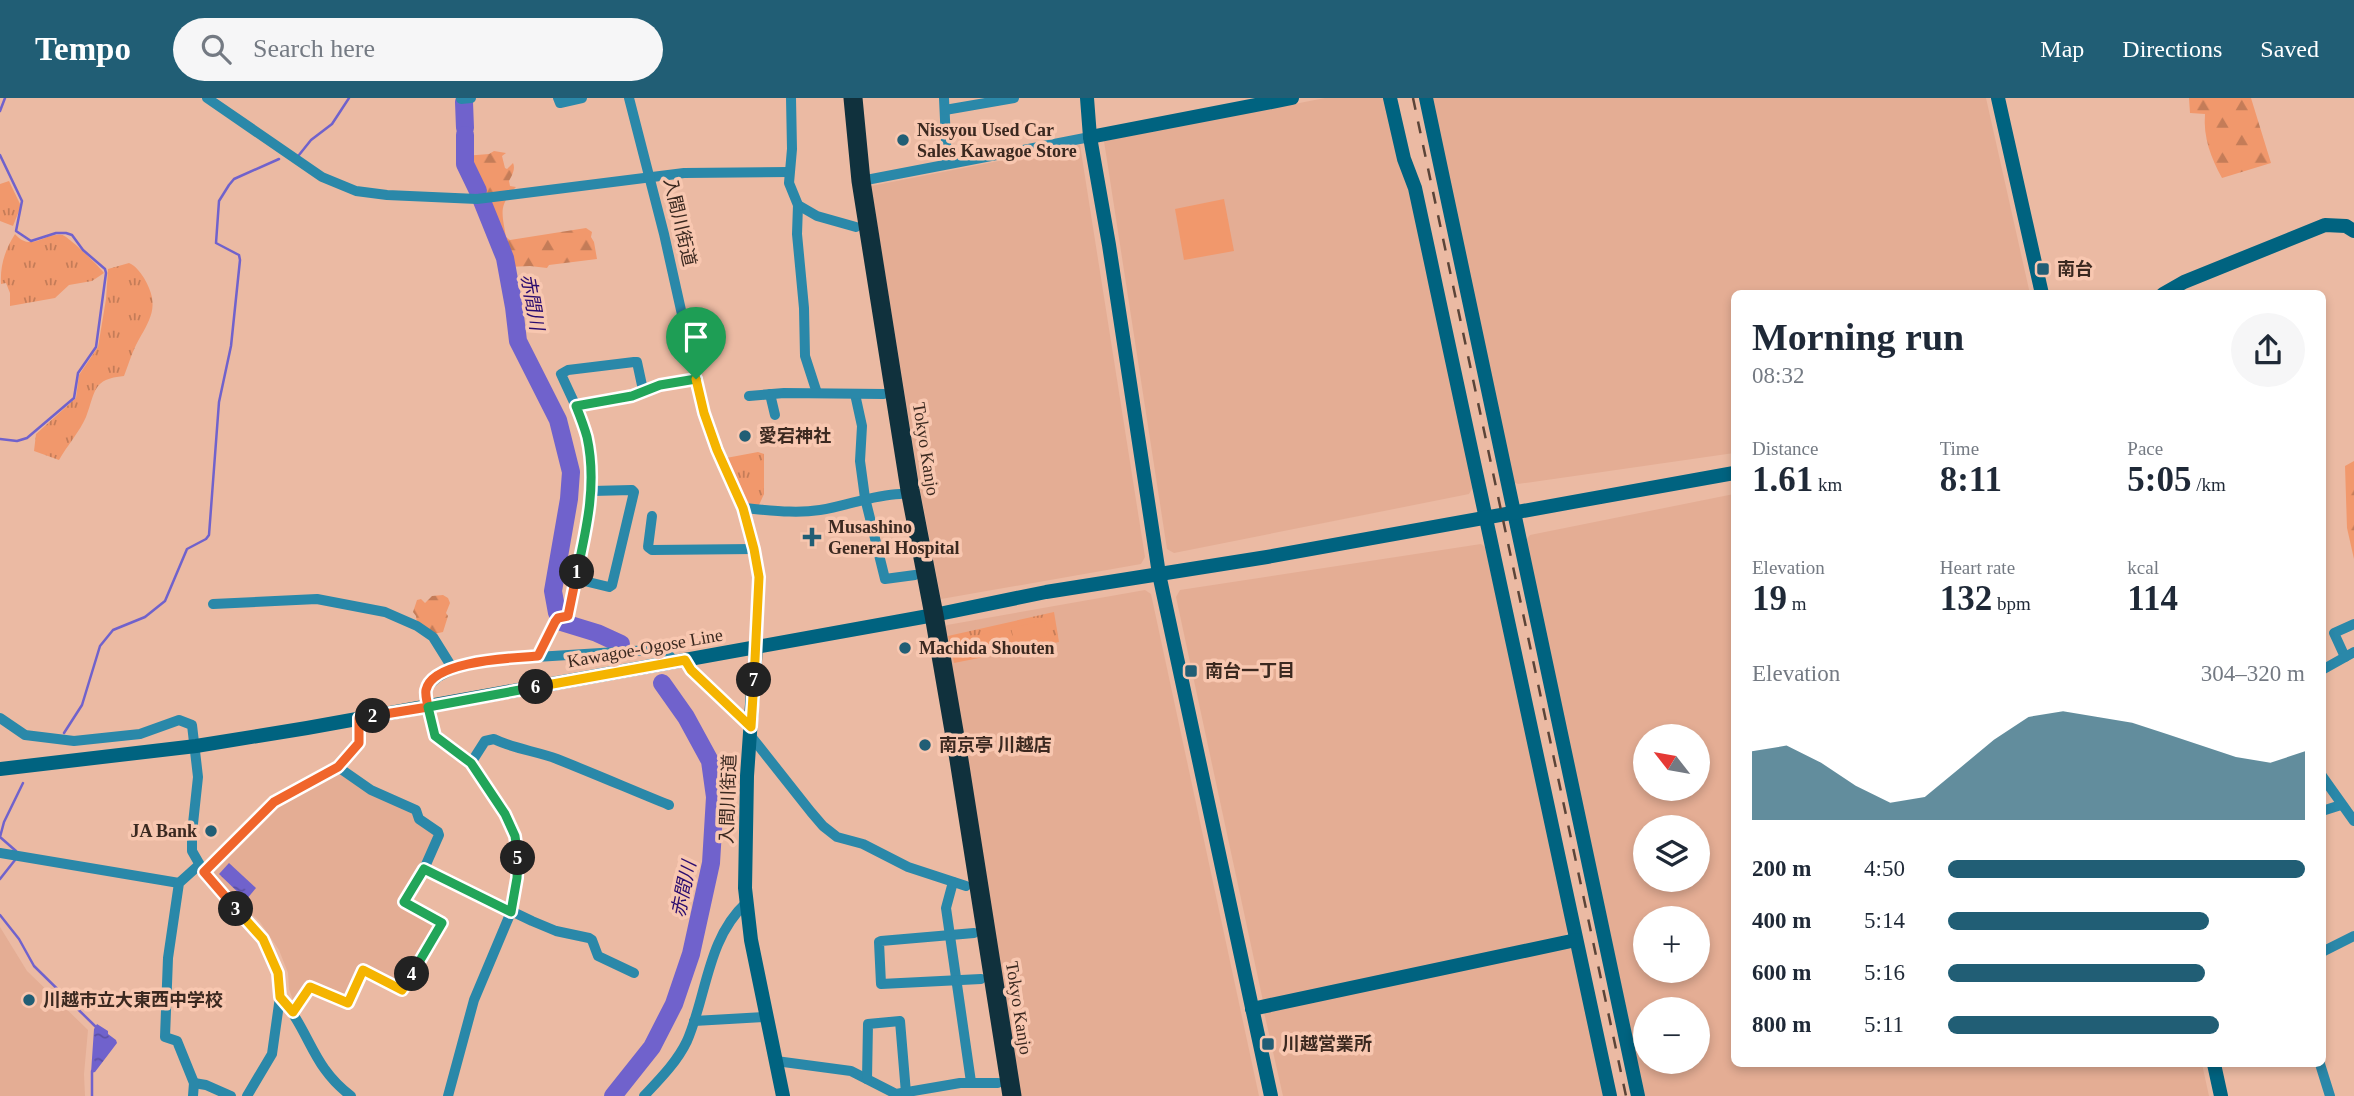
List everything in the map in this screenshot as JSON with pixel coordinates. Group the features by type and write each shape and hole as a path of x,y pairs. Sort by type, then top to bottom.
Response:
{"highway":[{"name":"Tokyo Kanjo","path":"842,98 856,227 915,575 928,616 960,884 974,933 1004,1092"},
{"name":"Tokyo Kanjo","path":"853,98 860,181 1004,1092"}],"street":[{"path":"207,98 321,177 356,191 387,195 477,199 650,176 708,172 789,172"},
{"path":"558,98 560,103 582,98"},
{"name":"入間川街道","path":"629,98 650,176 704,413 743,508 759,577 746,819 746,903 783,1096"},
{"path":"791,98 792,149 789,183 797,205 805,356 817,393"},
{"path":"944,98 947,163"},
{"path":"945,110 1014,98"},
{"path":"1087,98 1090,137 1159,573 1271,1096"},
{"path":"860,181 1090,137 1246,102 1292,98"},
{"path":"1390,98 1404,159 1415,188 1610,1096"},
{"path":"1426,98 1638,1096"},
{"path":"1998,98 2041,290"},
{"path":"797,205 817,216 856,227"},
{"path":"2170,290 2325,225 2335,224 2354,231"},
{"path":"538,656 558,618 568,616 592,491 587,440 576,406 561,374 637,362 643,390"},
{"path":"576,406 632,396 660,385 696,379"},
{"path":"770,394 775,415"},
{"path":"855,394 862,426 860,461 865,498 886,579 915,575"},
{"path":"749,396 884,394"},
{"name":"Kawagoe-Ogose Line","path":"0,769 196,747 928,616 1046,592 1267,557 1731,474"},
{"path":"576,579 610,587 612,585 634,492 592,491"},
{"path":"743,508 810,511 882,494 901,494"},
{"path":"652,516 648,547 652,550 754,549"},
{"path":"212,604 317,599 385,612 417,626 433,637 453,669"},
{"path":"2326,668 2350,655 2334,633 2354,624"},
{"path":"448,1096 474,1000 511,912 519,864 515,836 505,814 471,763 435,736 425,693 430,682 453,669 474,662 665,649 691,670 751,731 823,826 837,836 863,844 908,867 960,884 946,908 971,1082"},
{"path":"0,718 25,735 74,741 140,734 180,719 192,725 198,777 191,843 201,868 224,898 263,939 278,973 280,997 272,1054 247,1096"},
{"path":"4,854 179,883 201,868 274,802 338,767 359,743 359,718"},
{"path":"471,763 485,741 494,738 519,749 553,758 669,805"},
{"path":"293,1012 310,987 348,1003 363,970 402,990 442,923 404,902 424,869 438,832 419,820 415,810 371,790 338,767"},
{"path":"2326,782 2354,821"},
{"path":"2326,810 2341,805"},
{"path":"424,869 556,931 589,938 598,956 634,974"},
{"path":"179,883 168,958 165,1037 177,1041 194,1083 193,1096"},
{"path":"644,1096 681,1052 721,938 734,914 746,903"},
{"path":"974,933 879,942 881,984 981,979"},
{"path":"2326,950 2354,936"},
{"path":"1252,1009 1576,940"},
{"path":"280,997 293,1012 322,1068 351,1096"},
{"path":"694,1021 766,1017"},
{"path":"867,1079 868,1024 900,1021 900,1094"},
{"path":"776,1061 851,1072 900,1094 971,1082 1004,1092"},
{"path":"2215,1067 2221,1096"},
{"path":"2321,1067 2330,1096"},
{"path":"194,1083 231,1096"}],"shaded area":[{"path":"1325,98 1384,98 1407,180 1473,487 1469,494 1174,553 1167,549 1104,141"},
{"path":"1431,98 1986,98 2029,290 1731,290 1731,453 1518,484 1513,482"},
{"path":"1080,145 1145,557 1141,564 941,599 921,495 871,186"},
{"path":"1731,495 1731,1067 2203,1067 2209,1096 1645,1096 1640,1074 1710,1074 1710,997 1633,997 1633,1040 1526,540 1530,535"},
{"path":"1481,544 1485,547 1569,930 1565,936 1263,1001 1176,597 1180,590"},
{"path":"1145,590 1151,594 1259,1096 1021,1096 943,631 947,625"},
{"path":"340,772 412,812 435,836 401,902 437,926 400,987 362,967 347,999 310,983 294,1003 289,989 288,973 279,950 260,922 214,878 214,871 278,806"},
{"name":"川越市立大東西中学校","path":"0,927 27,971 88,1030 85,1096 0,1096"},
{"path":"1569,948 1574,951 1605,1096 1283,1096 1264,1012"}],"green space":[{"path":"2189,98 2251,98 2271,163 2222,178 2209,147 2205,114 2190,113"},
{"path":"494,151 506,153 502,156 505,168 513,163 514,165 509,181 510,186 516,187 506,199 503,210 506,237 510,240 586,228 592,232 597,259 549,265 547,268 508,267 503,264 502,244 486,216 487,210 466,180 461,159 464,156 489,154"},
{"path":"9,181 21,206 13,226 0,221 0,184"},
{"path":"1224,199 1234,251 1184,260 1175,209"},
{"path":"15,234 27,242 56,235 65,236 104,273 92,281 69,285 55,298 10,306 10,293 6,283 1,284 1,270"},
{"path":"129,263 136,267 144,278 153,305 124,376 106,380 97,388 86,417 59,460 34,451 36,434 76,398 79,375 98,347 108,269"},
{"path":"758,452 764,454 764,494 759,505 746,505 726,458"},
{"path":"2354,461 2354,559 2347,528 2345,466"},
{"path":"443,595 450,603 446,613 448,616 443,632 434,634 417,624 413,612 417,600 421,599 425,603 432,596"},
{"path":"1054,612 1059,642 954,663 948,636"},
{"path":"1045,620 1049,636 1015,644 1011,628"},
{"path":"992,632 996,647 962,655 958,640"}],"water":[{"path":"229,863 256,888 246,900 219,874"},
{"path":"97,1024 108,1031 117,1043 95,1072 91,1073 94,1029"}],"waterway":[{"path":"0,111 5,98"},
{"path":"299,155 311,140 332,124 349,98"},
{"name":"赤間川","path":"464,102 465,128"},
{"name":"赤間川","path":"465,135 465,164 478,191"},
{"path":"0,155 22,201 16,231 31,241 56,233 72,235 106,273 96,347 78,373 74,398 27,438 17,441 0,439"},
{"path":"64,733 82,705 100,646 113,630 145,617 165,601 187,549 209,535 219,402 231,346 240,260 239,255 216,243 219,201 234,179 279,159"},
{"name":"赤間川","path":"482,201 505,258 518,341 558,420 571,472 553,591 557,613"},
{"name":"赤間川","path":"561,622 621,644"},
{"name":"赤間川","path":"613,1096 652,1047 674,1004 691,954 711,863 715,797 710,761 686,717 662,683"},
{"path":"16,851 0,837 4,822 23,783"},
{"path":"0,879 15,860"},
{"path":"0,915 19,939 34,966 96,1027"},
{"path":"92,1071 92,1096"}],"railway":[{"path":"1413,98 1626,1096"}],"place":[{"name":"Nissyou Used Car Sales Kawagoe Store","path":"903,140"},
{"name":"南台","path":"2043,269"},
{"name":"愛宕神社","path":"745,436"},
{"name":"Musashino General Hospital","path":"812,537"},
{"name":"Machida Shouten","path":"905,648"},
{"name":"南台一丁目","path":"1191,671"},
{"name":"南京亭 川越店","path":"925,745"},
{"name":"JA Bank","path":"211,831"},
{"name":"川越市立大東西中学校","path":"29,1000"},
{"name":"川越営業所","path":"1268,1044"}],"route":[{"path":"696,379 660,385 632,396 576,406 585,429 592,474 590,512 568,616 558,618 538,656 474,662 457,667 430,682 425,693 428,707 359,718 359,743 338,767 274,802 204,872 224,898 263,939 278,973 280,997 293,1012 310,987 348,1003 363,970 402,990 442,923 404,902 424,869 511,912 519,864 515,836 505,814 471,763 435,736 428,707 685,660 691,670 751,727 759,577 743,508 717,450 696,379"}]}
